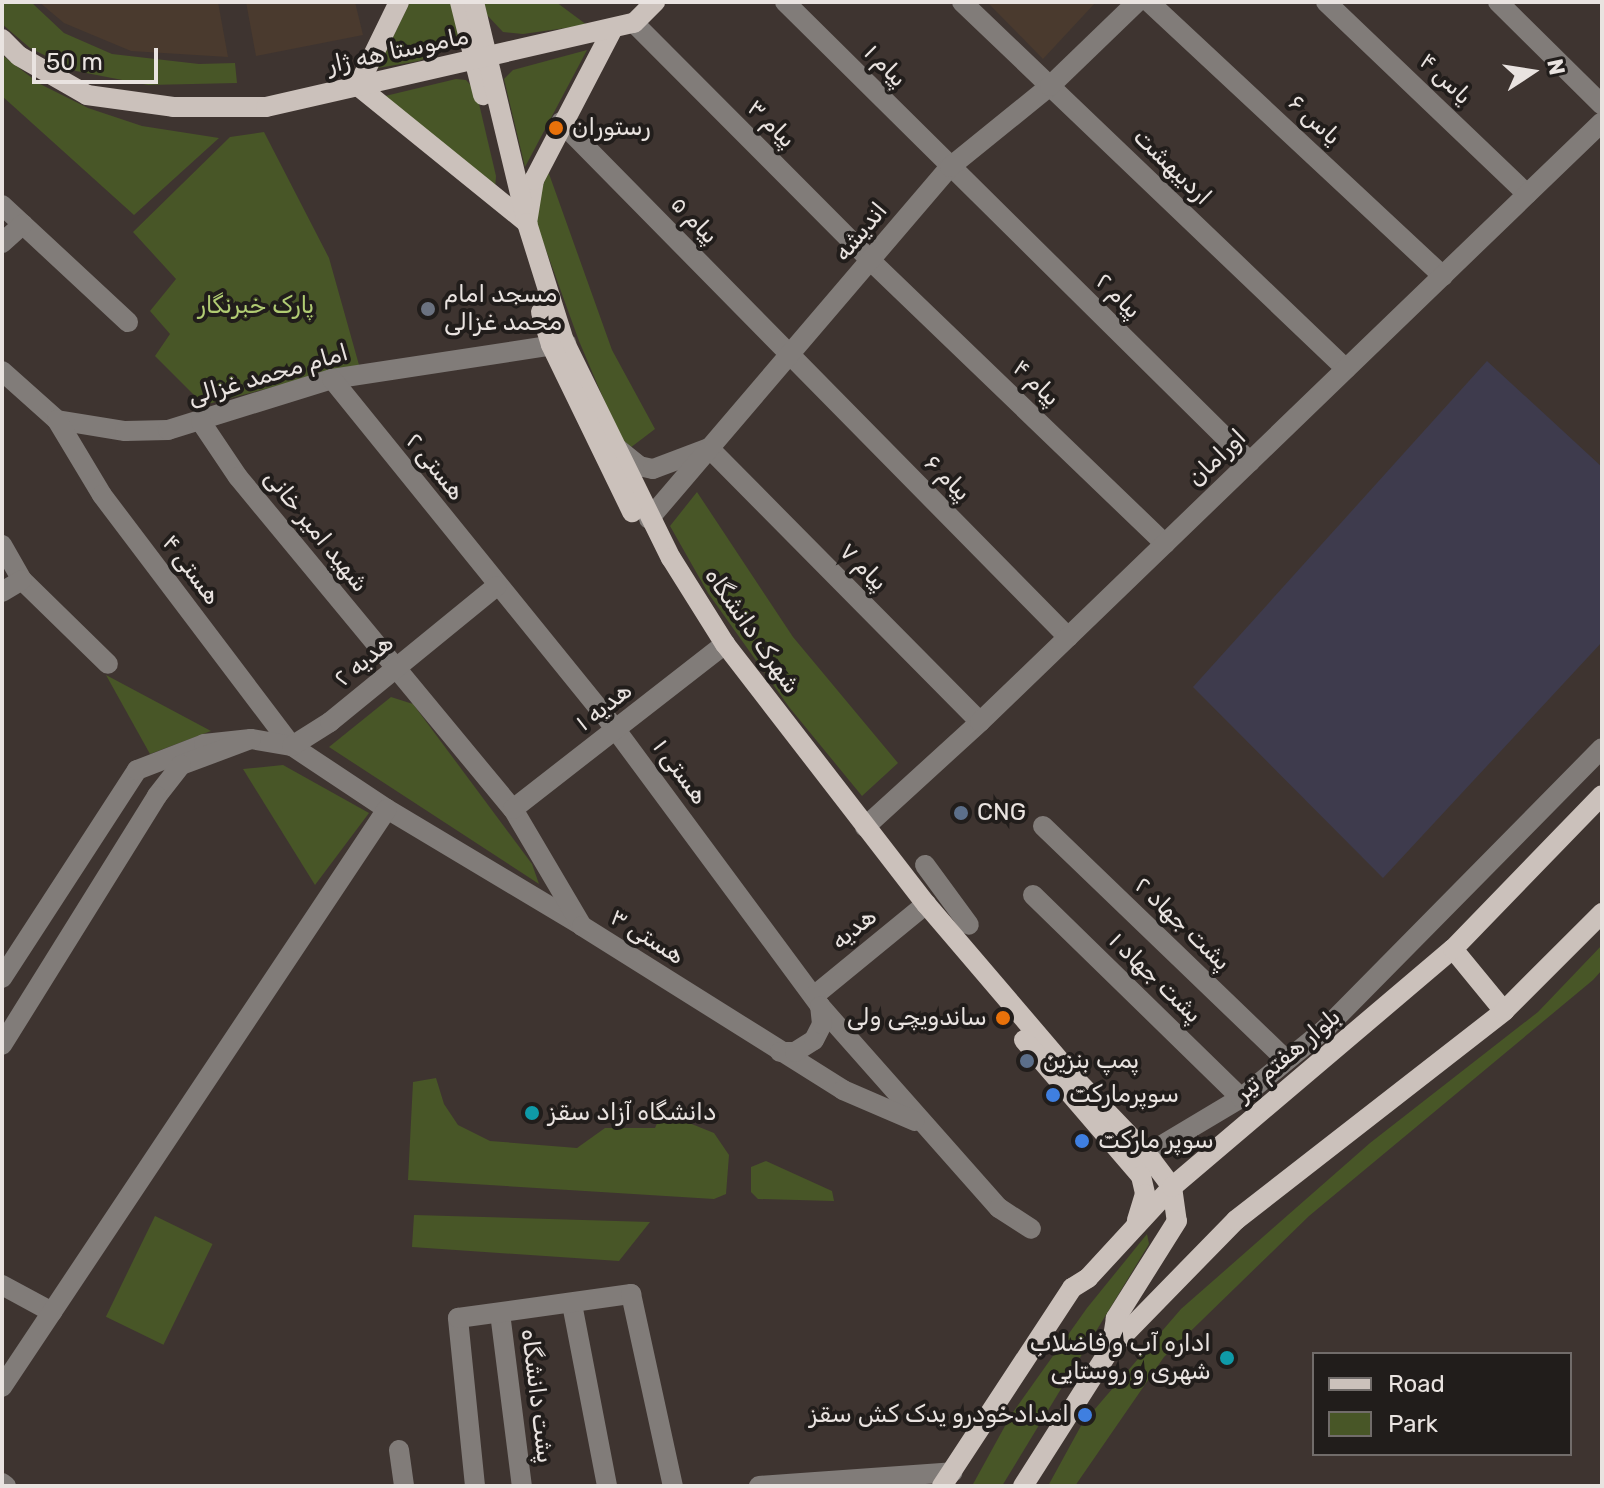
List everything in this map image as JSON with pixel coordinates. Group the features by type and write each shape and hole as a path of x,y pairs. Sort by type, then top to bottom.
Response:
{"main road":[{"path":"399,2 358,86 521,219 534,180 561,122 613,28"},
{"path":"460,2 481,60"},
{"name":"شهرک دانشگاه","path":"474,2 481,60 521,219 558,344 616,447 649,519 720,649 865,827 922,908 1078,1082 1141,1147 1172,1187"},
{"path":"634,23 655,2"},
{"name":"ماموستا هه ژار","path":"2,39 19,56 87,95 173,107 266,107 634,23"},
{"path":"558,344 646,538 720,649 1046,1067 1141,1176 1145,1194 1137,1221"},
{"name":"بلوار هفتم تیر","path":"947,1479 1072,1288 1088,1278 1137,1221 1172,1187 1453,949 1602,795"},
{"path":"1023,1486 1111,1348 1236,1220 1504,1011 1602,913"},
{"path":"1453,949 1504,1011"},
{"path":"1111,1348 1116,1318 1177,1221 1172,1187"}],"street":[{"name":"پیام ۱","path":"785,2 950,167"},
{"name":"اردیبهشت","path":"962,2 1346,369"},
{"name":"اندیشه","path":"649,519 950,167 1050,86 1137,2"},
{"name":"یاس ۶","path":"1149,2 1443,276"},
{"name":"یاس ۴","path":"1326,2 1527,194"},
{"path":"1498,2 1602,105"},
{"name":"پیام ۳","path":"634,23 871,261"},
{"name":"پیام ۵","path":"561,122 790,356"},
{"name":"اورامان","path":"865,827 980,722 1602,122"},
{"name":"پیام ۲","path":"950,167 1250,462"},
{"path":"2,205 128,322"},
{"path":"2,243 23,224"},
{"name":"پیام ۴","path":"871,261 1165,544"},
{"name":"امام محمد غزالی","path":"57,420 125,431 168,430 332,379 558,344"},
{"name":"پیام ۶","path":"790,356 1068,637"},
{"path":"2,371 57,420"},
{"name":"هستی ۲","path":"332,379 497,586"},
{"name":"هستی ۴","path":"57,420 102,495 292,746"},
{"name":"شهید امیر خانی","path":"201,422 238,477 395,669"},
{"path":"616,447 639,466 653,469 709,448"},
{"name":"پیام ۷","path":"709,448 980,722"},
{"path":"2,545 22,580 108,664"},
{"path":"2,592 22,580"},
{"name":"هدیه ۲","path":"292,746 330,722 497,586"},
{"name":"هستی ۱","path":"497,586 616,730 817,1000 921,1124 999,1208 1031,1229"},
{"name":"هدیه ۱","path":"513,809 720,649"},
{"name":"هستی ۳","path":"395,669 513,809 582,926 843,1090 921,1124"},
{"path":"2,1045 157,796 181,765 251,739"},
{"path":"2,978 137,770 204,744 251,739 292,746 387,809 582,926"},
{"path":"1141,1147 1241,1098 1323,1031 1602,748"},
{"path":"2,1387 387,809"},
{"name":"پشت جهاد ۲","path":"1043,826 1285,1059"},
{"path":"925,865 969,925"},
{"name":"پشت جهاد ۱","path":"1033,895 1241,1098"},
{"name":"هدیه","path":"817,1000 922,908"},
{"path":"780,1052 795,1052 814,1040 822,1024 817,1000"},
{"path":"2,1285 52,1312"},
{"path":"475,1486 458,1318 631,1294 673,1486"},
{"path":"572,1304 607,1486"},
{"name":"پشت دانشگاه","path":"500,1313 522,1486"},
{"path":"399,1450 404,1486"},
{"path":"759,1486 947,1479"}],"shaded area":[{"path":"39,2 218,2 228,57 131,51 64,23"},
{"path":"246,2 355,2 363,35 256,56"},
{"path":"987,2 1096,2 1043,59"},
{"path":"1487,361 1602,467 1602,642 1383,878 1193,687"}],"green space":[{"path":"2,2 31,2 64,33 112,54 199,64 235,63 237,83 148,85 76,71 30,48 2,24"},
{"path":"410,2 457,2 462,29 449,48 419,61 378,68"},
{"path":"484,2 556,2 587,25 523,34 503,32 487,15"},
{"path":"587,50 525,167 504,79 513,70"},
{"path":"2,55 40,84 88,108 142,126 219,138 134,215 2,96"},
{"path":"456,79 466,80 476,91 496,176 495,190 381,97"},
{"name":"پارک خبرنگار","path":"264,132 329,258 359,365 204,405 155,356 170,334 150,311 176,279 133,232 230,137"},
{"path":"548,171 612,350 655,429 630,448 618,433 579,341 533,214"},
{"path":"697,492 793,637 898,763 862,796 789,707 708,593 670,526"},
{"path":"106,675 211,731 150,754"},
{"path":"391,697 413,704 532,864 539,884 329,747"},
{"path":"283,765 369,813 315,885 243,769"},
{"path":"1602,945 1602,970 1593,980 1309,1216 1164,1357 1075,1486 1048,1486 1082,1424 1181,1309 1370,1143 1538,1012"},
{"path":"436,1078 444,1104 458,1125 490,1141 577,1148 605,1128 655,1128 662,1112 714,1133 729,1155 726,1194 714,1199 408,1180 413,1082"},
{"path":"766,1161 832,1191 834,1201 758,1199 751,1192 751,1167"},
{"path":"414,1215 650,1222 619,1261 412,1247"},
{"path":"155,1216 213,1244 163,1345 106,1317"},
{"path":"1147,1234 1149,1244 1002,1486 972,1486 1011,1415 1087,1308"}],"place":[{"name":"رستوران","path":"556,128"},
{"name":"مسجد امام محمد غزالی","path":"428,309"},
{"name":"CNG","path":"961,813"},
{"name":"ساندویچی ولی","path":"1003,1018"},
{"name":"پمپ بنزین","path":"1027,1061"},
{"name":"سوپرمارکت","path":"1053,1095"},
{"name":"دانشگاه آزاد سقز","path":"532,1113"},
{"name":"سوپر مارکت","path":"1082,1141"},
{"name":"اداره آب و فاضلاب شهری و روستایی","path":"1227,1358"},
{"name":"امدادخودرو یدک کش سقز","path":"1085,1415"}]}
